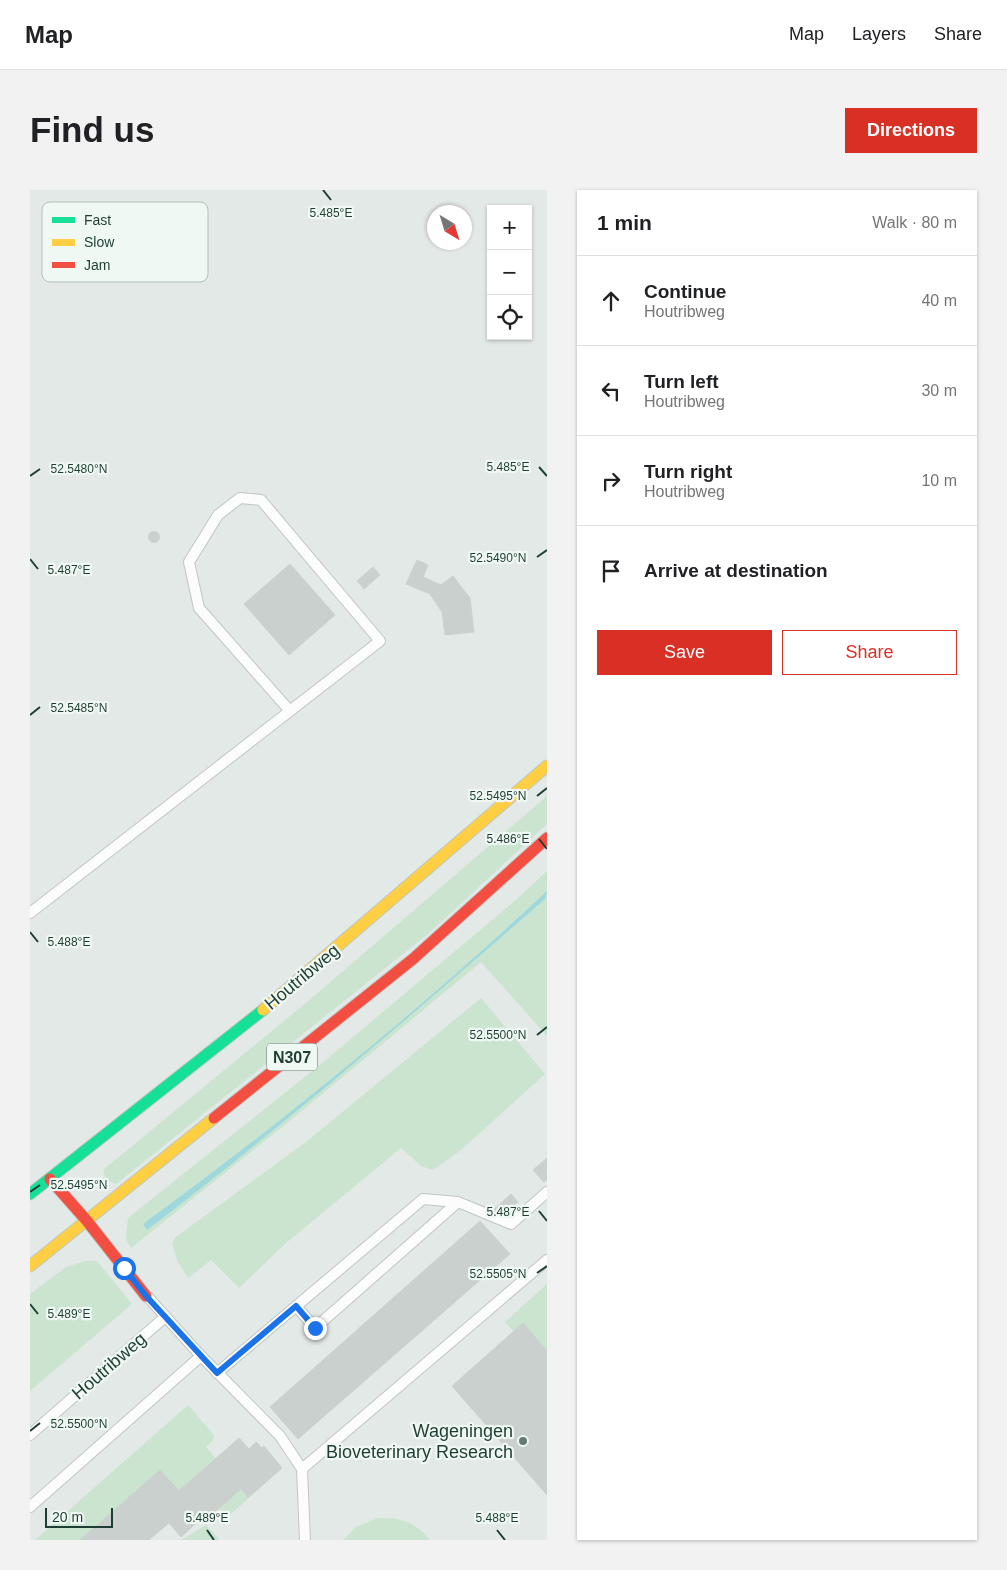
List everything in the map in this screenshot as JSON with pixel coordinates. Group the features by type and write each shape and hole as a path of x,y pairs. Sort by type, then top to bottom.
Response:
{"main road":[{"name":"Houtribweg","path":"30,1194 281,996 547,766"},
{"name":"N307","path":"30,1266 414,960 547,838"},
{"path":"50,1179 87,1221 146,1296"}],"lane":[{"path":"30,913 290,711 380,641 261,500 240,498 218,515 190,562 199,608 290,711"},
{"path":"217,1373 423,1199 458,1202 511,1224 547,1192"},
{"path":"296,1306 315,1328 458,1202"},
{"path":"302,1468 547,1260"},
{"path":"146,1296 217,1373 280,1436 302,1468 305,1540"},
{"name":"Houtribweg","path":"30,1435 165,1317"},
{"path":"30,1507 201,1356"}],"green space":[{"path":"547,796 547,824 429,933 116,1184 106,1180 103,1170 307,1002"},
{"path":"547,871 547,1036 481,962 286,1124 131,1248 126,1239 128,1218 321,1064 517,899"},
{"path":"481,998 545,1074 461,1150 433,1170 421,1166 401,1148 286,1243 239,1288 211,1260 188,1278 177,1260 172,1243 176,1237 306,1142"},
{"path":"85,1261 97,1261 132,1304 30,1391 30,1294 66,1267"},
{"path":"547,1284 547,1352 515,1333 505,1322"},
{"path":"188,1405 214,1435 213,1440 206,1447 248,1499 227,1517 202,1488 131,1540 35,1540"},
{"path":"378,1518 394,1518 407,1522 419,1529 430,1540 343,1540 356,1527"},
{"path":"206,1525 220,1540 181,1540"}],"water":[{"path":"547,891 545,899 398,1026 249,1150 147,1230 143,1224 248,1145 401,1022"}],"building":[{"path":"154,531 160,537 154,543 148,537"},
{"path":"417,560 428,565 423,577 441,585 453,576 470,598 474,632 445,635 442,612 430,594 406,584"},
{"path":"290,564 335,615 289,655 244,604"},
{"path":"373,567 380,575 364,589 357,581"},
{"path":"547,1158 547,1180 544,1182 533,1170"},
{"path":"511,1194 518,1202 501,1217 494,1209"},
{"path":"480,1221 510,1254 298,1439 270,1407"},
{"name":"Wageningen Bioveterinary Research","path":"523,1323 547,1351 547,1495 452,1386"},
{"path":"239,1438 249,1449 256,1442 262,1448 264,1446 282,1468 248,1498 241,1489 205,1521 201,1519 181,1537 169,1523 149,1540 80,1540 160,1470 179,1491"}],"traffic: fast":[{"path":"30,1194 263,1010"}],"traffic: slow":[{"path":"263,1010 547,766"},
{"path":"30,1266 214,1118"}],"traffic: jam":[{"path":"214,1118 413,959 547,838"},
{"path":"50,1179 87,1221 146,1296"}],"place":[{"name":"Wageningen Bioveterinary Research","path":"523,1441"}],"route":[{"path":"124,1268 146,1296 217,1373 296,1306 315,1328"}]}
